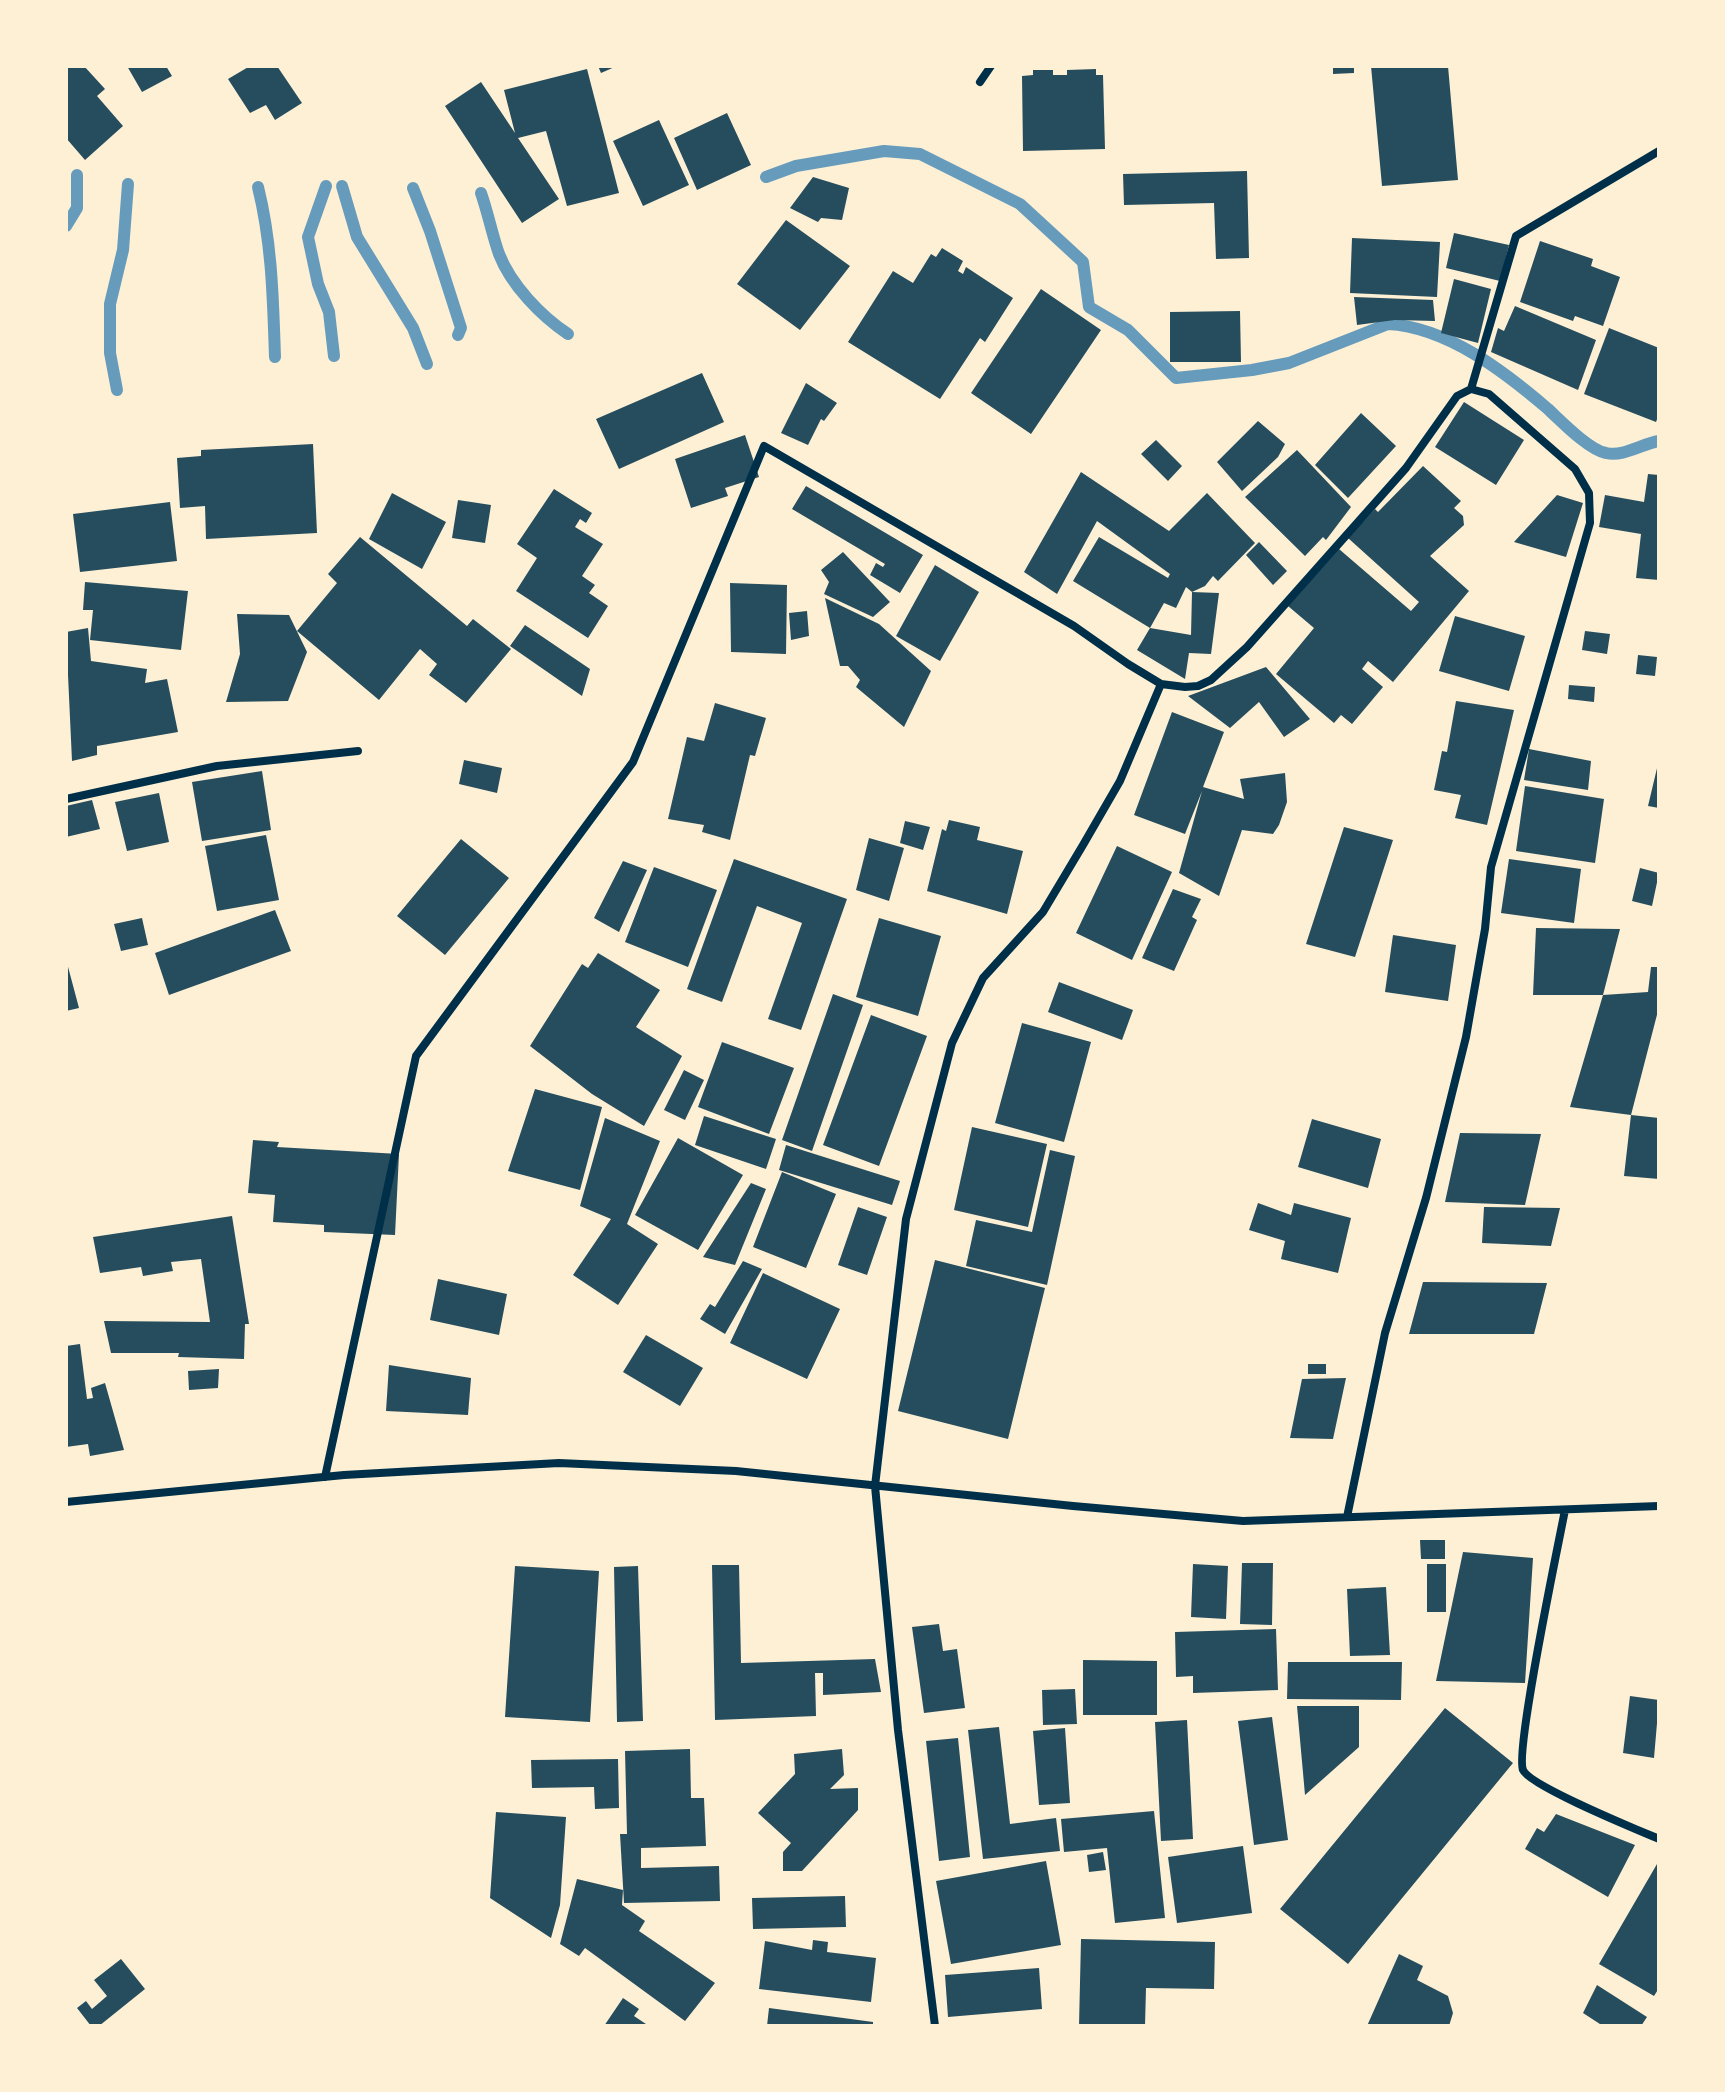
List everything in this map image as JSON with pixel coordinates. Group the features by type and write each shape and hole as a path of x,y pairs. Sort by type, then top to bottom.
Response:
{"street":[{"path":"980,82 991,66"},
{"path":"1471,389 1516,236 1659,151"},
{"path":"325,1477 416,1056 633,762 764,446 1074,626 1161,684 1198,686 1211,680 1247,647 1406,468 1457,396 1471,389 1489,394 1575,469 1589,493 1590,523 1491,867 1484,942 1466,1037 1426,1198 1385,1333 1347,1517"},
{"path":"935,2026 898,1730 875,1486 906,1219 952,1043 983,978 1043,912 1083,845 1120,781 1161,684"},
{"path":"66,799 217,766 358,751"},
{"path":"66,1502 325,1477 559,1463 736,1471 1243,1521 1659,1506"},
{"path":"1565,1510 1528,1712 1523,1772 1533,1781 1659,1839"}],"building":[{"path":"84,66 105,89 97,96 123,126 85,160 66,138 66,69"},
{"path":"127,66 166,66 172,76 142,92"},
{"path":"250,66 277,66 302,103 275,120 266,105 250,113 228,79"},
{"path":"598,66 617,66 601,73"},
{"path":"1333,66 1354,66 1354,73 1333,74"},
{"path":"1371,66 1448,66 1458,180 1382,186"},
{"path":"587,69 619,193 567,206 546,131 518,138 559,199 522,223 445,106 481,82 515,133 504,90"},
{"path":"1096,69 1096,75 1103,75 1105,149 1023,151 1022,76 1033,75 1033,70 1053,70 1053,75 1067,75 1067,70"},
{"path":"727,113 751,165 697,190 674,138"},
{"path":"659,120 689,185 643,206 613,141"},
{"path":"1247,171 1249,258 1216,259 1214,203 1124,205 1123,174"},
{"path":"813,177 849,188 842,220 821,218 818,222 790,208"},
{"path":"786,220 850,266 800,330 737,284"},
{"path":"1454,233 1509,245 1500,281 1446,268"},
{"path":"1352,238 1440,242 1437,297 1350,293"},
{"path":"1540,241 1593,259 1591,266 1620,277 1603,326 1575,316 1573,321 1520,302"},
{"path":"942,248 963,261 958,271 963,274 966,267 1013,298 985,342 980,338 940,399 848,342 893,271 913,283 931,254 936,257"},
{"path":"1454,279 1491,289 1478,343 1441,333"},
{"path":"1041,289 1101,330 1031,434 971,393"},
{"path":"1354,297 1433,300 1435,321 1395,320 1357,325"},
{"path":"1515,306 1596,340 1578,390 1491,352 1498,328 1504,331"},
{"path":"1240,311 1241,362 1170,362 1170,312"},
{"path":"1609,328 1659,348 1659,414 1656,422 1584,394"},
{"path":"702,373 724,422 619,469 596,419"},
{"path":"806,383 837,403 824,421 821,419 808,445 781,433"},
{"path":"1464,402 1524,440 1496,485 1435,447"},
{"path":"1361,413 1396,446 1348,498 1315,465"},
{"path":"1258,421 1285,444 1278,457 1242,491 1217,462"},
{"path":"745,435 759,477 725,488 728,496 691,508 675,459"},
{"path":"1156,440 1182,466 1168,481 1141,454"},
{"path":"313,444 317,533 206,539 205,506 180,508 177,458 201,456 201,450"},
{"path":"1297,450 1351,507 1326,540 1323,537 1305,556 1245,497"},
{"path":"1423,466 1461,501 1454,508 1463,516 1464,525 1430,556 1469,591 1393,682 1368,661 1362,669 1383,687 1352,724 1341,715 1334,723 1276,674 1314,628 1288,606 1339,549 1411,611 1419,602 1348,538"},
{"path":"1081,472 1169,531 1207,493 1255,543 1218,581 1213,576 1205,586 1192,592 1186,587 1176,608 1164,603 1150,628 1073,581 1099,537 1168,578 1170,574 1097,521 1057,594 1024,572"},
{"path":"1648,474 1659,475 1659,580 1636,578 1641,534 1599,527 1605,495 1644,502"},
{"path":"806,486 923,555 900,593 870,575 876,563 883,567 885,564 792,509"},
{"path":"554,489 592,513 586,523 580,519 575,527 603,544 582,576 595,585 589,593 608,606 588,638 516,591 537,558 517,544"},
{"path":"392,493 446,522 422,569 369,539"},
{"path":"1557,495 1583,503 1566,557 1514,542"},
{"path":"458,500 491,505 485,543 452,538"},
{"path":"170,502 177,561 80,572 73,514"},
{"path":"360,537 467,626 473,619 511,649 466,703 429,675 437,664 420,649 379,700 297,631 337,583 328,574"},
{"path":"1259,542 1287,571 1273,585 1246,555"},
{"path":"843,552 890,602 873,617 824,594 829,582 821,570"},
{"path":"935,565 979,592 940,661 896,636"},
{"path":"85,582 188,591 181,650 90,640 93,610 83,610"},
{"path":"730,583 787,585 786,654 731,652"},
{"path":"1192,592 1219,593 1211,654 1189,653 1185,679 1137,650 1150,628 1191,635"},
{"path":"825,598 879,624 931,671 904,727 856,687 860,680 848,666 840,666"},
{"path":"807,611 809,636 791,640 789,613"},
{"path":"237,614 289,615 307,652 288,701 226,702 240,654"},
{"path":"1455,616 1525,636 1509,691 1439,671"},
{"path":"525,625 590,669 582,696 510,646"},
{"path":"88,628 91,661 147,669 145,683 167,679 178,732 97,746 97,755 72,761 66,632"},
{"path":"1585,631 1610,634 1607,654 1582,650"},
{"path":"1638,655 1657,657 1655,676 1636,674"},
{"path":"1266,667 1310,719 1284,737 1259,702 1230,728 1188,696"},
{"path":"1569,685 1595,687 1594,702 1568,699"},
{"path":"1456,701 1514,710 1487,825 1455,818 1461,795 1434,790 1442,751 1447,752"},
{"path":"715,703 766,718 755,756 750,755 730,840 702,832 704,825 668,819 687,737 704,741"},
{"path":"1172,712 1224,732 1203,787 1244,799 1240,779 1285,773 1287,802 1279,825 1273,834 1242,830 1219,896 1179,873 1202,791 1185,834 1134,815"},
{"path":"1529,749 1591,761 1588,790 1524,780"},
{"path":"464,760 502,768 497,793 459,784"},
{"path":"1659,764 1659,808 1648,806"},
{"path":"262,771 271,830 202,841 192,782"},
{"path":"1525,786 1604,799 1595,863 1516,851"},
{"path":"159,793 169,842 127,851 115,802"},
{"path":"92,800 100,829 66,837 66,806"},
{"path":"949,820 980,827 977,840 1023,851 1007,914 927,891 942,829 946,831"},
{"path":"905,821 930,827 923,850 900,843"},
{"path":"1344,827 1393,840 1355,957 1306,944"},
{"path":"266,835 279,900 217,911 205,846"},
{"path":"869,838 904,848 889,901 856,890"},
{"path":"461,839 509,878 445,955 397,916"},
{"path":"1117,846 1172,872 1132,960 1076,933"},
{"path":"734,859 847,899 801,1030 768,1019 802,923 757,906 722,1002 687,989"},
{"path":"1509,859 1581,869 1574,923 1501,913"},
{"path":"623,861 647,870 619,932 594,918"},
{"path":"654,867 717,890 688,967 625,942"},
{"path":"1640,868 1659,873 1652,906 1632,901"},
{"path":"1173,889 1201,899 1192,917 1197,920 1174,971 1142,958"},
{"path":"275,910 291,951 169,995 155,953"},
{"path":"142,918 148,945 121,951 114,924"},
{"path":"879,918 941,936 918,1016 856,997"},
{"path":"1536,928 1620,929 1603,995 1533,995"},
{"path":"1393,935 1456,945 1448,1001 1385,992"},
{"path":"598,953 660,990 636,1027 682,1056 644,1126 592,1094 530,1046 582,964 588,968"},
{"path":"66,964 79,1008 66,1011"},
{"path":"1651,967 1659,967 1659,1007 1631,1115 1570,1107 1603,995 1648,992"},
{"path":"1059,982 1133,1010 1122,1040 1048,1012"},
{"path":"833,994 863,1005 812,1151 782,1140"},
{"path":"871,1015 927,1036 879,1166 823,1145"},
{"path":"1022,1023 1091,1042 1064,1142 995,1123"},
{"path":"722,1042 794,1068 769,1134 698,1107"},
{"path":"684,1070 704,1080 685,1120 664,1110"},
{"path":"535,1089 602,1107 580,1190 508,1171"},
{"path":"1631,1115 1659,1118 1659,1179 1624,1176"},
{"path":"704,1116 776,1139 766,1169 695,1145"},
{"path":"605,1118 660,1141 627,1224 658,1244 618,1305 573,1275 611,1219 580,1206"},
{"path":"1312,1119 1381,1139 1368,1188 1298,1167"},
{"path":"972,1127 1047,1144 1028,1227 954,1210"},
{"path":"1460,1133 1541,1134 1525,1205 1445,1202"},
{"path":"678,1138 743,1175 698,1250 635,1215"},
{"path":"253,1140 279,1142 277,1147 399,1154 395,1235 324,1232 324,1225 273,1222 275,1195 248,1193"},
{"path":"786,1145 900,1181 892,1205 779,1170"},
{"path":"1050,1150 1075,1156 1047,1285 966,1266 976,1220 1032,1232"},
{"path":"782,1172 836,1194 806,1268 753,1247"},
{"path":"751,1183 766,1189 735,1265 703,1257"},
{"path":"1258,1203 1291,1215 1294,1203 1351,1218 1338,1273 1281,1259 1285,1241 1249,1230"},
{"path":"858,1207 887,1217 867,1275 838,1265"},
{"path":"1484,1207 1560,1208 1551,1246 1482,1243"},
{"path":"232,1216 249,1324 245,1324 244,1359 178,1357 179,1353 111,1353 104,1321 210,1322 201,1259 171,1262 173,1271 143,1276 141,1267 100,1273 93,1237"},
{"path":"935,1260 1045,1288 1008,1439 898,1411"},
{"path":"743,1261 762,1269 725,1334 700,1319 710,1304 715,1307"},
{"path":"763,1273 840,1309 807,1379 730,1343"},
{"path":"438,1279 507,1294 499,1335 430,1320"},
{"path":"1423,1282 1547,1283 1534,1334 1409,1334"},
{"path":"646,1335 703,1368 680,1406 623,1372"},
{"path":"80,1344 87,1399 93,1398 91,1388 105,1383 124,1450 90,1456 88,1444 66,1447 66,1346"},
{"path":"1308,1364 1326,1364 1326,1374 1308,1374"},
{"path":"389,1365 471,1378 468,1415 386,1411"},
{"path":"219,1369 218,1388 189,1390 188,1371"},
{"path":"1346,1378 1333,1439 1290,1438 1302,1379"},
{"path":"1420,1540 1445,1540 1445,1559 1421,1559"},
{"path":"1463,1552 1533,1558 1525,1683 1436,1681"},
{"path":"1242,1563 1273,1563 1272,1625 1240,1624"},
{"path":"1193,1564 1228,1566 1226,1619 1191,1617"},
{"path":"1427,1564 1446,1564 1446,1612 1427,1612"},
{"path":"712,1565 739,1565 741,1663 875,1659 881,1692 823,1695 823,1673 815,1673 816,1716 715,1720"},
{"path":"515,1566 599,1571 590,1722 505,1717"},
{"path":"638,1566 643,1721 617,1722 614,1567"},
{"path":"1386,1587 1390,1655 1350,1656 1347,1589"},
{"path":"939,1624 943,1651 957,1649 965,1708 924,1713 912,1627"},
{"path":"1276,1629 1278,1690 1193,1693 1193,1676 1176,1677 1175,1632"},
{"path":"1083,1660 1157,1661 1157,1715 1083,1715"},
{"path":"1288,1662 1402,1662 1401,1700 1287,1699"},
{"path":"1075,1689 1077,1724 1043,1725 1042,1690"},
{"path":"1630,1696 1659,1700 1654,1758 1623,1753"},
{"path":"1297,1706 1359,1706 1359,1747 1305,1795"},
{"path":"1445,1708 1513,1763 1348,1964 1280,1909"},
{"path":"1272,1717 1288,1840 1254,1845 1238,1721"},
{"path":"1187,1720 1193,1839 1161,1841 1155,1722"},
{"path":"999,1727 1010,1824 1056,1818 1060,1851 983,1859 968,1730"},
{"path":"1065,1728 1070,1803 1039,1805 1033,1731"},
{"path":"958,1738 970,1857 939,1861 926,1741"},
{"path":"690,1749 691,1798 704,1798 706,1846 641,1848 641,1868 719,1866 720,1901 624,1903 620,1834 627,1834 625,1751"},
{"path":"842,1749 844,1775 830,1789 858,1788 858,1810 802,1871 783,1871 783,1852 791,1843 758,1813 795,1774 794,1754"},
{"path":"618,1759 619,1808 595,1809 594,1787 532,1788 531,1760"},
{"path":"1154,1811 1165,1918 1115,1923 1107,1848 1064,1852 1061,1819"},
{"path":"496,1812 566,1817 560,1905 551,1938 490,1898"},
{"path":"1556,1814 1635,1845 1608,1897 1525,1849 1537,1828 1544,1832"},
{"path":"1243,1846 1252,1913 1177,1923 1168,1857"},
{"path":"1103,1852 1106,1870 1089,1872 1087,1855"},
{"path":"1046,1861 1061,1945 951,1964 936,1881"},
{"path":"1657,1864 1659,1988 1654,1996 1599,1964"},
{"path":"577,1879 623,1890 622,1905 645,1921 639,1931 715,1983 685,2021 585,1948 579,1956 560,1944"},
{"path":"845,1896 846,1927 753,1929 752,1898"},
{"path":"1081,1939 1215,1942 1214,1989 1146,1988 1145,2026 1079,2026"},
{"path":"813,1940 828,1942 827,1952 876,1958 871,2002 759,1989 765,1941 812,1950"},
{"path":"1399,1954 1423,1966 1417,1980 1448,1996 1453,2013 1449,2026 1367,2026"},
{"path":"121,1959 145,1989 99,2026 91,2026 77,2008 86,2001 92,2009 107,1996 94,1980"},
{"path":"1039,1968 1042,2009 948,2017 945,1975"},
{"path":"1597,1985 1647,2017 1641,2026 1603,2026 1583,2013"},
{"path":"623,1998 639,2009 634,2016 649,2026 604,2026"},
{"path":"769,2008 873,2022 873,2026 767,2026"}],"waterway":[{"path":"766,177 796,166 884,151 920,154 1020,204 1083,262 1089,307 1128,330 1176,378 1289,363 1388,324 1432,333 1474,354 1513,381 1599,451 1613,454 1659,441"},
{"path":"66,226 77,208 77,175"},
{"path":"117,390 110,353 110,304 123,250 128,184"},
{"path":"326,186 308,237 318,284 329,312 334,356"},
{"path":"342,186 357,237 413,328 427,364"},
{"path":"258,187 269,250 275,357"},
{"path":"413,188 461,328 458,335"},
{"path":"481,193 504,266 537,309 568,334"}]}
